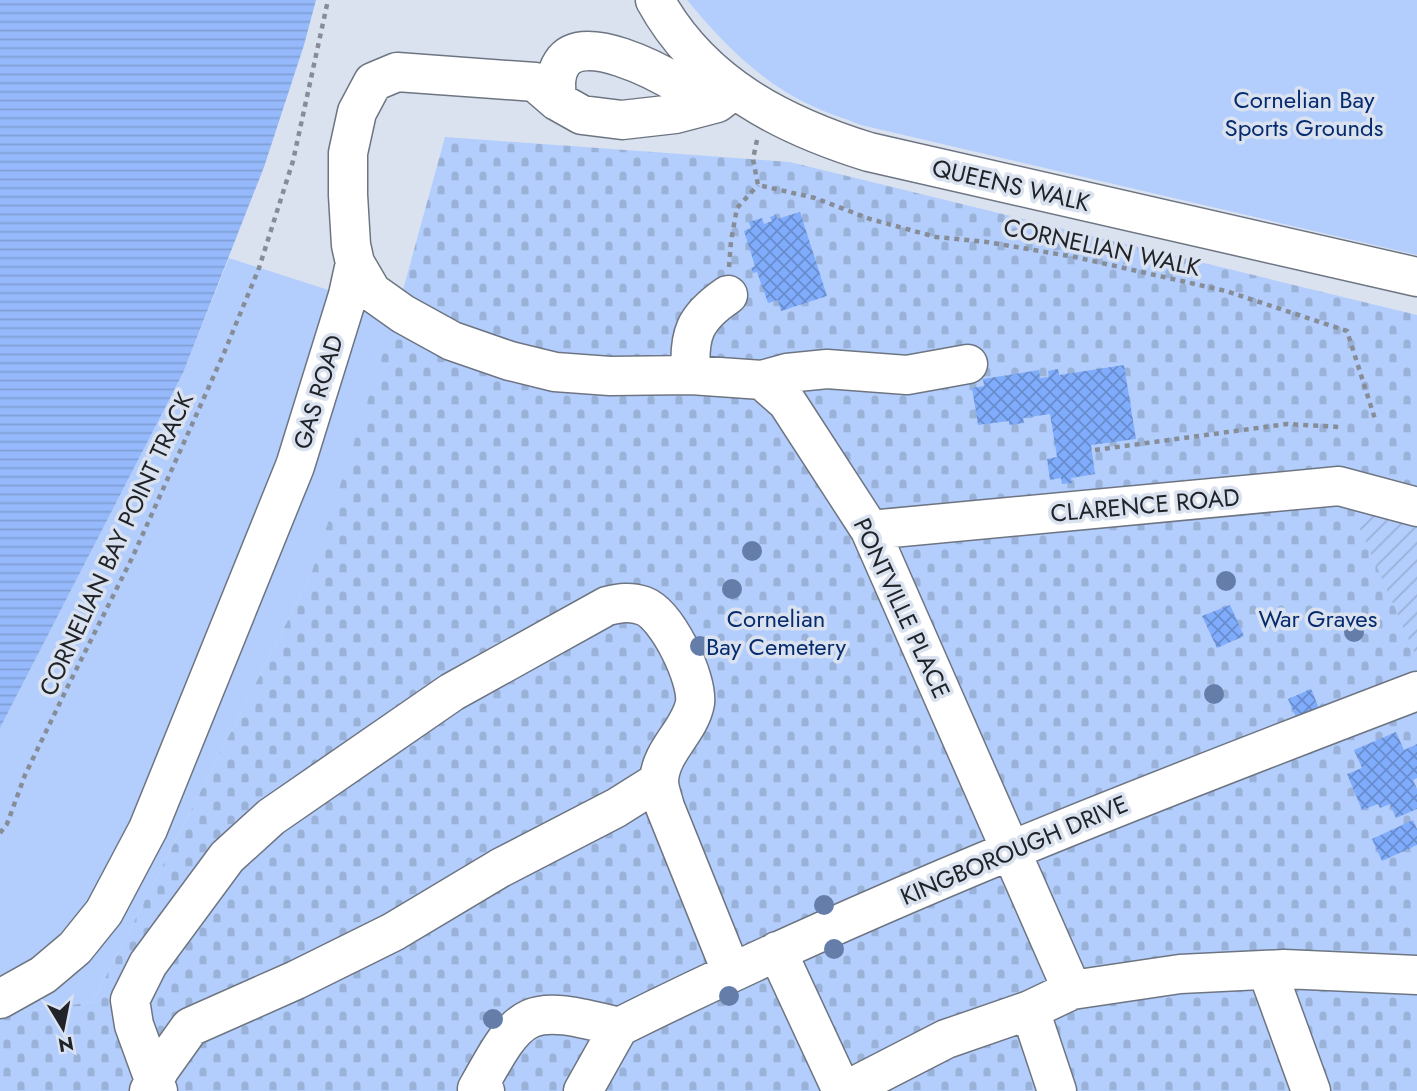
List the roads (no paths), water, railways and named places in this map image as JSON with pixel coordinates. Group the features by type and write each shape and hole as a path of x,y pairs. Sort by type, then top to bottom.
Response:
{"street":[{"name":"QUEENS WALK","path":"655,0 681,38 736,90 800,129 869,152 1417,277"},
{"path":"557,101 556,80 562,63 573,53 592,50 664,75 683,87 736,90"},
{"name":"GAS ROAD","path":"0,999 43,975 75,948 104,912 148,830 295,466 348,295 355,263 348,208 348,153 357,112 373,82 397,72 535,82 557,101 582,116 622,120 675,114 717,103 736,90"},
{"path":"355,263 372,292 403,314 452,341 510,361 569,373 610,376 691,375 762,380 787,373 827,369 907,375 968,364"},
{"path":"691,375 689,350 695,325 709,308 728,295"},
{"name":"PONTVILLE PLACE","path":"762,380 787,402 870,530 1072,990"},
{"name":"CLARENCE ROAD","path":"870,530 1339,486 1417,507"},
{"path":"154,1088 134,1025 131,1000 148,964 228,857 271,817 452,692 607,606 627,602 647,607 662,621 680,649 694,687 695,704 666,757 659,781 665,807 731,971"},
{"name":"KINGBOROUGH DRIVE","path":"619,1027 731,971 1010,849 1417,691"},
{"path":"154,1088 190,1027 296,980 393,932 500,868 616,808 659,781"},
{"path":"777,951 844,1091 946,1039 1030,1010 1072,990 1180,974 1267,970 1417,975"},
{"path":"1267,970 1311,1091"},
{"path":"1030,1010 1058,1091"},
{"path":"478,1090 510,1033 524,1021 554,1013 619,1027 583,1091"}],"park label":[{"name":"Cornelian Bay Sports Grounds","path":"1304,113"},
{"name":"War Graves","path":"1318,618"},
{"name":"Cornelian Bay Cemetery","path":"776,632"}]}
